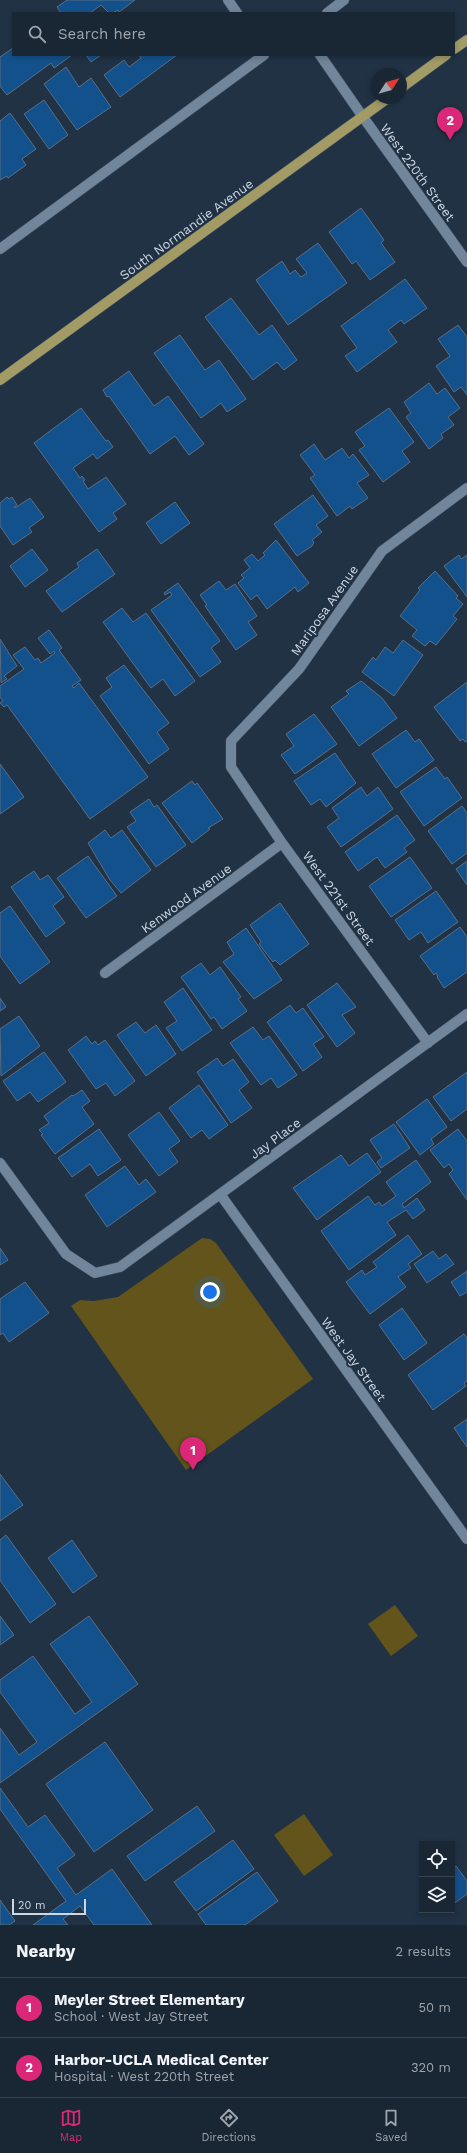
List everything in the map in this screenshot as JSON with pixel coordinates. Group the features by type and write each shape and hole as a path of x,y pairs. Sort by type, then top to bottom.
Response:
{"main road":[{"path":"455,48 467,40"},
{"path":"407,84 445,56"},
{"name":"South Normandie Avenue","path":"0,380 380,104"}],"street":[{"path":"228,0 236,12"},
{"path":"328,12 344,0"},
{"path":"0,249 263,56"},
{"name":"West 220th Street","path":"321,56 467,262"},
{"name":"Mariposa Avenue","path":"231,767 231,741 299,669 382,551 467,488"},
{"name":"West 221st Street","path":"231,767 282,843 428,1043"},
{"name":"Kenwood Avenue","path":"105,973 282,843"},
{"name":"Jay Place","path":"0,1163 66,1254 95,1273 120,1267 467,1014"},
{"name":"West Jay Street","path":"220,1194 467,1539"}],"shaded area":[{"path":"202,1238 210,1239 216,1243 313,1379 186,1470 71,1306 80,1300 94,1301 118,1297"},
{"path":"395,1605 418,1636 391,1656 368,1624"},
{"path":"304,1814 333,1855 304,1876 274,1835"}],"building":[{"path":"67,0 135,0 119,12 118,10 115,12 108,12 101,5 91,12 60,12 57,7"},
{"path":"12,49 12,56 71,56 54,68 51,63 7,95 0,86 0,57"},
{"path":"87,56 100,56 91,62"},
{"path":"140,56 176,56 120,97 104,75 124,60 129,67 141,58"},
{"path":"66,67 79,87 91,78 111,107 77,130 44,84"},
{"path":"44,100 68,135 49,149 24,114"},
{"path":"10,113 36,149 22,159 26,165 8,178 7,176 0,180 0,121"},
{"path":"361,208 384,240 381,243 395,262 370,280 356,261 352,264 329,232"},
{"path":"318,243 347,283 288,325 256,280 282,261 290,274 295,270 301,277 307,273 296,259"},
{"path":"405,279 427,308 404,324 401,320 388,330 397,342 357,372 345,356 357,348 341,326"},
{"path":"231,298 259,335 272,325 297,360 284,370 277,362 253,380 205,317"},
{"path":"458,325 467,337 467,395 461,387 454,392 436,366 450,356 438,339"},
{"path":"180,335 205,370 219,360 246,399 227,412 221,403 201,418 154,353"},
{"path":"129,371 154,406 168,396 204,444 189,455 175,436 150,454 109,396 107,397 103,390"},
{"path":"429,383 437,394 445,388 460,408 448,417 454,425 441,434 443,438 429,449 406,417 411,413 404,402"},
{"path":"81,408 106,441 108,440 113,447 97,459 93,454 73,468 80,478 82,476 85,480 83,481 88,489 106,477 126,504 113,513 117,519 99,532 34,443"},
{"path":"389,408 414,442 402,451 410,462 383,482 359,450 365,446 355,432"},
{"path":"314,444 325,460 342,448 349,458 353,454 369,475 357,483 368,498 352,509 350,506 337,516 310,478 315,475 300,455"},
{"path":"313,495 328,516 316,525 322,532 312,540 314,542 312,546 297,556 274,524"},
{"path":"7,497 9,499 12,497 17,505 14,507 15,508 30,498 44,517 29,528 32,532 13,545 0,526 0,503"},
{"path":"175,502 190,523 161,544 146,523"},
{"path":"276,540 309,583 298,592 295,587 267,609 257,595 251,600 238,583 244,578 241,575 250,568 244,560 252,554 258,561 265,555 263,553"},
{"path":"32,549 48,570 25,587 10,566"},
{"path":"97,549 115,574 62,612 46,591 79,567 77,563"},
{"path":"459,555 461,559 467,555 467,597 444,566"},
{"path":"435,571 458,596 456,598 463,604 453,616 457,619 436,645 430,641 425,646 412,636 417,630 400,616 420,590 418,588"},
{"path":"219,581 226,590 235,584 257,616 248,622 257,635 236,650 205,606 207,605 200,595"},
{"path":"178,583 220,641 211,648 221,662 200,677 151,610 172,595 170,592 165,595 164,593"},
{"path":"122,608 133,622 146,613 195,681 175,696 163,679 151,688 103,622"},
{"path":"49,630 62,648 59,650 81,680 72,686 74,688 79,683 148,777 90,819 7,705 4,707 0,703 3,701 0,697 0,686 24,669 13,655 25,647 35,660 38,658 41,663 55,653 54,651 50,654 38,638"},
{"path":"0,639 17,666 4,676 7,679 1,683"},
{"path":"403,640 423,655 394,696 362,672 373,657 376,660 385,647 393,653"},
{"path":"124,665 169,723 157,732 169,749 149,764 100,696 112,687 106,678"},
{"path":"361,681 382,698 397,718 359,746 331,707 349,694 346,691"},
{"path":"467,682 467,741 465,742 463,739 460,741 434,707"},
{"path":"314,714 337,744 295,774 281,755 294,746 286,734"},
{"path":"406,730 415,742 419,739 434,760 396,788 372,754"},
{"path":"335,753 356,783 326,807 320,799 311,805 294,781"},
{"path":"0,764 24,797 0,814"},
{"path":"436,767 445,779 447,777 462,798 424,826 400,792"},
{"path":"192,781 195,785 197,783 223,819 208,828 210,829 192,843 162,803"},
{"path":"361,787 367,796 378,787 393,809 341,847 327,827 339,818 332,808"},
{"path":"149,799 154,807 157,805 186,845 156,867 127,827 136,821 130,812"},
{"path":"462,806 467,813 467,853 452,864 428,831"},
{"path":"397,815 415,840 404,848 407,852 385,868 377,857 358,871 345,852"},
{"path":"105,830 111,838 122,830 151,870 121,893 110,880 88,843"},
{"path":"88,856 117,896 86,918 57,878"},
{"path":"410,857 432,888 391,917 369,886"},
{"path":"467,861 467,885 456,869"},
{"path":"34,871 40,880 48,875 64,897 53,906 65,923 46,937 11,887"},
{"path":"436,891 458,922 428,943 421,932 409,940 395,920"},
{"path":"280,903 309,944 280,965 275,960 273,962 259,944 261,942 250,925"},
{"path":"10,906 50,962 20,984 0,956 0,913"},
{"path":"460,927 467,937 467,972 444,988 436,973 434,975 420,956"},
{"path":"246,928 282,980 254,999 223,962 234,954 227,942"},
{"path":"201,963 210,975 220,967 241,997 238,999 247,1011 222,1029 214,1017 211,1019 181,977"},
{"path":"337,983 356,1007 342,1015 355,1033 337,1047 307,1005"},
{"path":"183,988 212,1030 182,1051 166,1028 177,1021 164,1002"},
{"path":"0,998 6,1007 0,1011"},
{"path":"290,1005 296,1013 303,1008 324,1037 313,1044 322,1057 303,1071 267,1022"},
{"path":"19,1016 40,1046 1,1076 0,1029"},
{"path":"136,1022 145,1033 156,1025 176,1054 146,1076 117,1035"},
{"path":"253,1027 263,1040 269,1036 297,1075 278,1088 271,1078 261,1085 230,1043"},
{"path":"86,1036 92,1044 95,1041 98,1045 105,1040 135,1081 115,1096 106,1083 96,1089 68,1050"},
{"path":"44,1052 66,1082 38,1102 30,1092 17,1101 3,1081"},
{"path":"217,1058 223,1066 233,1059 249,1082 239,1090 252,1108 231,1123 197,1072"},
{"path":"467,1072 467,1109 451,1121 433,1097"},
{"path":"199,1085 228,1125 209,1139 202,1130 191,1138 169,1108"},
{"path":"82,1090 90,1101 82,1107 94,1124 55,1154 39,1130 49,1123 44,1116 72,1095 73,1096"},
{"path":"427,1099 447,1127 431,1139 434,1144 420,1155 396,1122"},
{"path":"159,1112 180,1141 169,1149 178,1162 159,1176 128,1135"},
{"path":"394,1124 410,1148 381,1168 377,1162 382,1158 370,1140"},
{"path":"99,1129 121,1160 98,1176 90,1164 72,1177 58,1158"},
{"path":"458,1129 467,1141 467,1200 449,1174 453,1170 449,1164 444,1168 430,1150"},
{"path":"367,1153 381,1172 317,1220 293,1188 341,1155 349,1166"},
{"path":"416,1160 431,1182 402,1204 404,1208 417,1198 425,1210 413,1219 406,1210 387,1222 396,1235 349,1270 321,1231 368,1196 375,1205 379,1202 382,1206 396,1196 386,1182"},
{"path":"125,1166 139,1185 146,1179 156,1192 107,1227 85,1195"},
{"path":"408,1235 422,1254 408,1264 411,1268 398,1277 406,1287 370,1314 346,1282 362,1270 365,1275 377,1267 373,1262"},
{"path":"0,1248 8,1260 0,1265"},
{"path":"433,1251 439,1259 446,1254 454,1264 427,1283 414,1264"},
{"path":"467,1271 467,1292 460,1296 451,1282"},
{"path":"25,1282 49,1313 9,1342 3,1333 0,1335 0,1299"},
{"path":"402,1308 427,1343 404,1360 379,1325"},
{"path":"464,1334 467,1338 467,1381 464,1383 466,1386 433,1410 408,1375"},
{"path":"467,1419 467,1447 454,1428"},
{"path":"0,1474 23,1505 0,1521"},
{"path":"6,1535 56,1604 30,1623 0,1580 0,1540"},
{"path":"72,1540 97,1576 73,1593 48,1558"},
{"path":"0,1616 14,1635 0,1645"},
{"path":"89,1616 138,1684 0,1783 0,1728 19,1755 37,1742 0,1692 0,1680 33,1656 75,1714 92,1702 50,1644"},
{"path":"105,1742 153,1810 94,1852 46,1784"},
{"path":"0,1788 28,1827 45,1815 75,1855 57,1868 76,1895 112,1869 152,1925 94,1925 80,1906 63,1919 68,1925 33,1925 66,1901 0,1809"},
{"path":"197,1806 215,1831 145,1881 127,1856"},
{"path":"233,1840 254,1869 196,1911 174,1882"},
{"path":"455,1866 467,1881 467,1894 455,1903 455,1877"},
{"path":"257,1872 278,1901 245,1925 206,1925 198,1914"},
{"path":"0,1900 15,1921 9,1925 0,1925"}],"place":[{"name":"Harbor-UCLA Medical Center","path":"450,140"},
{"name":"Meyler Street Elementary","path":"193,1470"}]}
